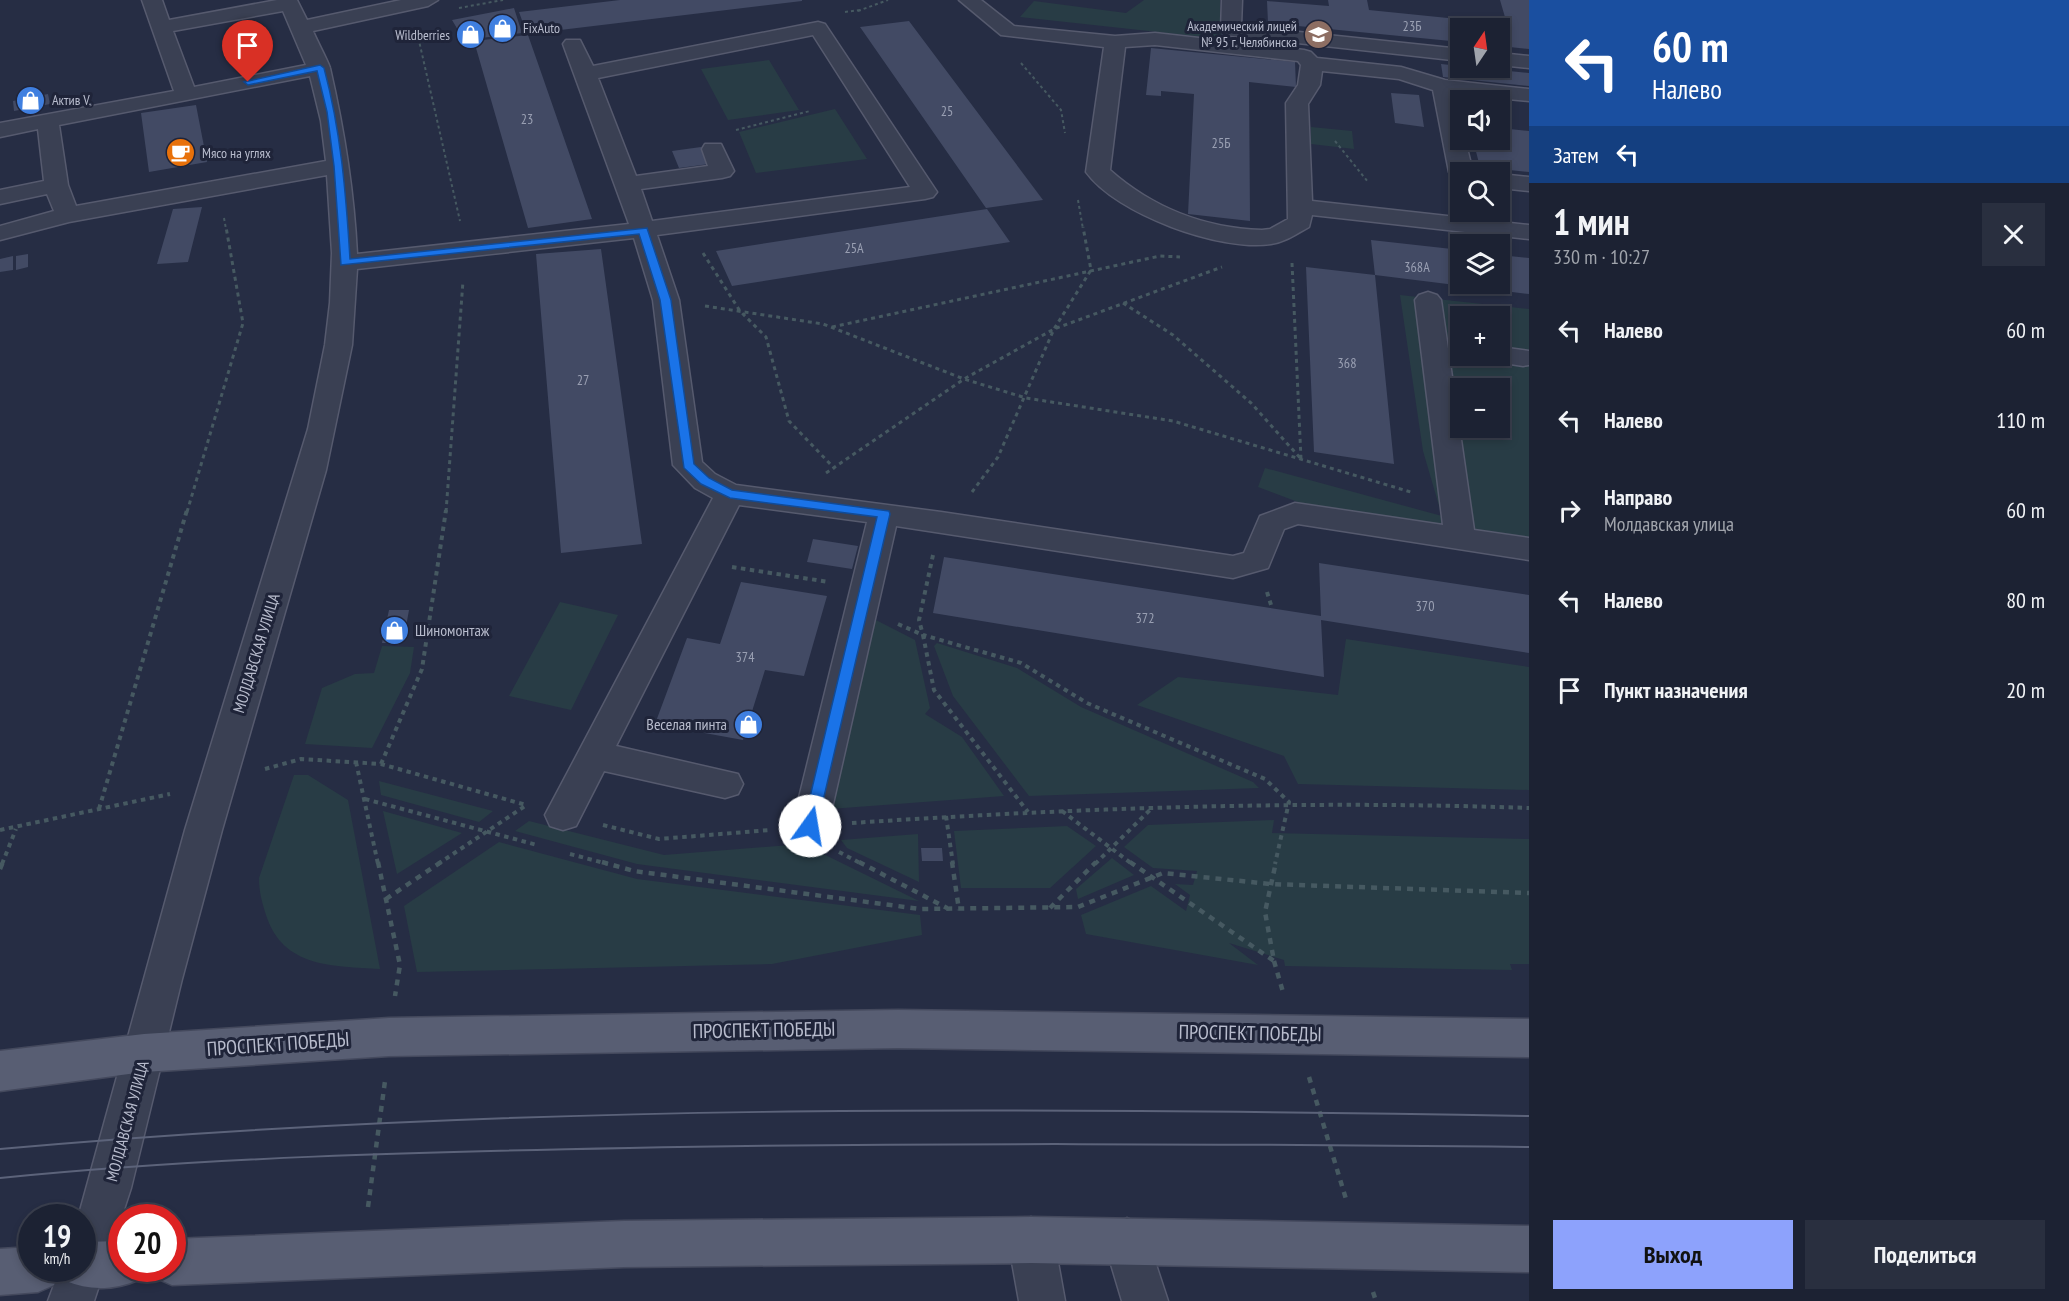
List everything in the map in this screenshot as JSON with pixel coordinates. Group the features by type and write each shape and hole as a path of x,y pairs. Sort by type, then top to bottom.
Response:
{"main road":[{"name":"ПРОСПЕКТ ПОБЕДЫ","path":"0,1071 144,1053 389,1037 887,1029 1529,1038"},
{"path":"186,1261 624,1244 1031,1240 1529,1250"},
{"path":"0,1272 18,1271"}],"street":[{"path":"152,0 163,27 172,62 186,95"},
{"path":"969,0 1008,31 1115,42 1155,39 1290,53 1304,56 1311,64 1401,73 1443,86 1529,95"},
{"path":"1232,0 1231,31 1450,54"},
{"path":"163,27 293,10 419,2"},
{"name":"МОЛДАВСКАЯ УЛИЦА","path":"96,1250 158,995 217,783 314,462 337,351 345,263 339,166 332,112 320,68 293,10"},
{"path":"345,263 643,230 925,192 818,28 586,74"},
{"path":"1115,42 1098,172 1116,189 1151,212 1191,228 1275,242 1300,222 1297,103 1309,90 1311,64"},
{"path":"573,44 628,184 666,300 688,465 705,481 730,494 941,522 1233,567 1257,560 1271,523 1295,513 1529,549"},
{"path":"1510,60 1529,62"},
{"path":"0,130 320,68"},
{"path":"1443,86 1459,162"},
{"path":"48,122 56,185 67,215"},
{"path":"628,184 722,171 713,149"},
{"path":"0,233 67,215 339,166"},
{"path":"1510,182 1529,184"},
{"path":"0,197 56,185"},
{"path":"1300,207 1529,232"},
{"path":"1428,300 1448,347 1455,506 1460,538"},
{"path":"562,815 730,494"},
{"path":"810,826 884,514"},
{"path":"594,755 725,784"},
{"path":"1031,1240 1042,1301"},
{"path":"1126,1241 1144,1301"}],"path":[{"path":"818,28 888,0"},
{"path":"381,764 422,669 426,646 445,528 466,248 419,2"},
{"path":"1016,58 1060,110 1067,144"},
{"path":"1297,103 1313,114 1369,184 1422,220"},
{"path":"99,810 243,323 218,187"},
{"path":"1028,812 934,690 919,620 941,522 985,479 1026,398 1054,329 1091,270 1076,190"},
{"path":"690,224 705,258 741,311 766,337 789,421 834,468 884,514"},
{"path":"783,502 964,380 1054,329 1275,242 1293,264 1301,460"},
{"path":"831,328 1160,256 1182,258"},
{"path":"666,300 831,328 964,380 1026,398 1173,421 1455,506"},
{"path":"1123,303 1173,335 1251,403 1301,460"},
{"path":"696,561 864,597 923,635 1021,663 1087,703 1264,779 1289,802"},
{"path":"0,830 217,783 301,759 381,764 562,815 659,839 946,816 1061,810 1289,802 1400,802 1529,808"},
{"path":"356,762 400,965 389,1037 381,1123 360,1254"},
{"path":"365,799 543,846"},
{"path":"1289,802 1265,912 1274,961 1376,1301"},
{"path":"386,899 526,805"},
{"path":"1050,908 1152,807"},
{"path":"1061,810 1151,878 1274,961"},
{"path":"946,816 959,910"},
{"path":"810,826 817,841 950,909"},
{"path":"0,869 16,828"},
{"path":"566,852 634,871 920,909 1078,907 1163,873 1270,884 1529,893"}],"shaded area":[{"path":"1144,0 1220,0 1222,39 1020,17 1034,1 1126,13"},
{"path":"769,60 799,110 728,120 701,69"},
{"path":"835,109 867,159 756,173 739,132"},
{"path":"1311,127 1352,131 1354,149 1311,144"},
{"path":"1400,295 1501,306 1450,306 1450,366 1510,366 1510,307 1529,309 1529,560 1396,539 1258,487 1265,468 1442,516 1423,451"},
{"path":"560,602 618,615 571,710 509,696"},
{"path":"872,618 915,640 930,708 925,714 962,737 1004,796 830,809"},
{"path":"1346,639 1529,667 1529,790 1298,784 1284,756 1137,705 1178,677 1338,695"},
{"path":"937,643 1017,668 1081,707 1253,782 1259,788 1029,796 953,696 934,646"},
{"path":"382,646 414,647 410,673 372,748 305,744 322,688 355,674 374,673"},
{"path":"294,775 308,775 348,800 380,969 328,965 297,955 284,945 274,932 266,915 259,878"},
{"path":"379,781 493,811 479,822 381,795"},
{"path":"383,811 462,833 397,874"},
{"path":"1274,820 1272,833 1529,839 1529,964 1510,964 1512,970 1285,966 1284,960 1229,943 1258,965 1086,934 1081,915 1151,886 1186,911 1190,895 1175,884 1193,885 1197,871 1153,868 1124,847 1148,825"},
{"path":"529,821 664,855 803,844 919,901 637,864 515,831"},
{"path":"1067,826 1096,846 1050,888 961,888 954,831"},
{"path":"918,834 919,882 847,848 841,840"},
{"path":"499,842 637,879 920,915 922,935 772,964 417,972 404,906"},
{"path":"1112,858 1134,875 1078,899 1076,889"}],"building":[{"path":"620,0 802,1 527,34 519,12"},
{"path":"1328,0 1367,0 1369,10 1450,18 1450,41 1268,23 1267,1 1329,6"},
{"path":"1500,0 1529,0 1529,49 1510,47 1510,18 1505,18"},
{"path":"514,8 522,33 464,40 452,20"},
{"path":"909,21 1043,200 986,208 860,27"},
{"path":"528,35 592,219 528,228 474,41"},
{"path":"1151,48 1295,62 1296,87 1249,82 1250,221 1188,214 1194,94 1161,91 1161,96 1146,95"},
{"path":"1441,64 1450,65 1450,78 1443,77"},
{"path":"1510,71 1529,73 1529,86 1453,78 1510,78"},
{"path":"1391,93 1419,95 1424,127 1395,123"},
{"path":"48,94 50,104 14,111 13,101"},
{"path":"196,105 207,162 149,172 141,113"},
{"path":"1510,129 1529,131 1529,172 1510,170 1510,162 1479,162 1476,150 1510,150"},
{"path":"701,147 709,164 679,168 672,151"},
{"path":"202,207 188,262 157,264 173,209"},
{"path":"987,209 1010,242 732,286 716,251"},
{"path":"1371,240 1450,249 1450,284 1375,275"},
{"path":"601,249 642,544 561,553 536,254"},
{"path":"28,254 28,267 16,270 16,256"},
{"path":"13,256 13,270 0,272 0,259"},
{"path":"1510,256 1529,258 1529,294 1510,292"},
{"path":"1306,267 1375,275 1394,464 1314,452"},
{"path":"813,539 858,546 852,569 807,562"},
{"path":"944,557 1321,616 1319,563 1529,595 1529,653 1321,620 1324,677 933,613"},
{"path":"741,582 827,596 804,676 765,670 743,740 655,724 687,638 720,644"},
{"path":"389,610 409,610 403,643 382,643"},
{"path":"921,848 942,848 943,861 922,861"}],"tram line":[{"path":"0,1149 190,1134 381,1123 572,1116 955,1110 1529,1116"},
{"path":"0,1178 235,1160 742,1146 1192,1144 1529,1147"}],"place":[{"name":"FixAuto","path":"502,28"},
{"name":"Академический лицей № 95 г. Челябинска","path":"1318,34"},
{"name":"Wildberries","path":"471,35"},
{"name":"Актив V.","path":"31,100"},
{"name":"Мясо на углях","path":"181,153"},
{"name":"Шиномонтаж","path":"394,630"},
{"name":"Веселая пинта","path":"748,724"}],"route":[{"path":"248,82 320,68 332,112 339,166 345,263 643,230 666,300 688,465 705,481 730,494 884,514 810,826"}]}
